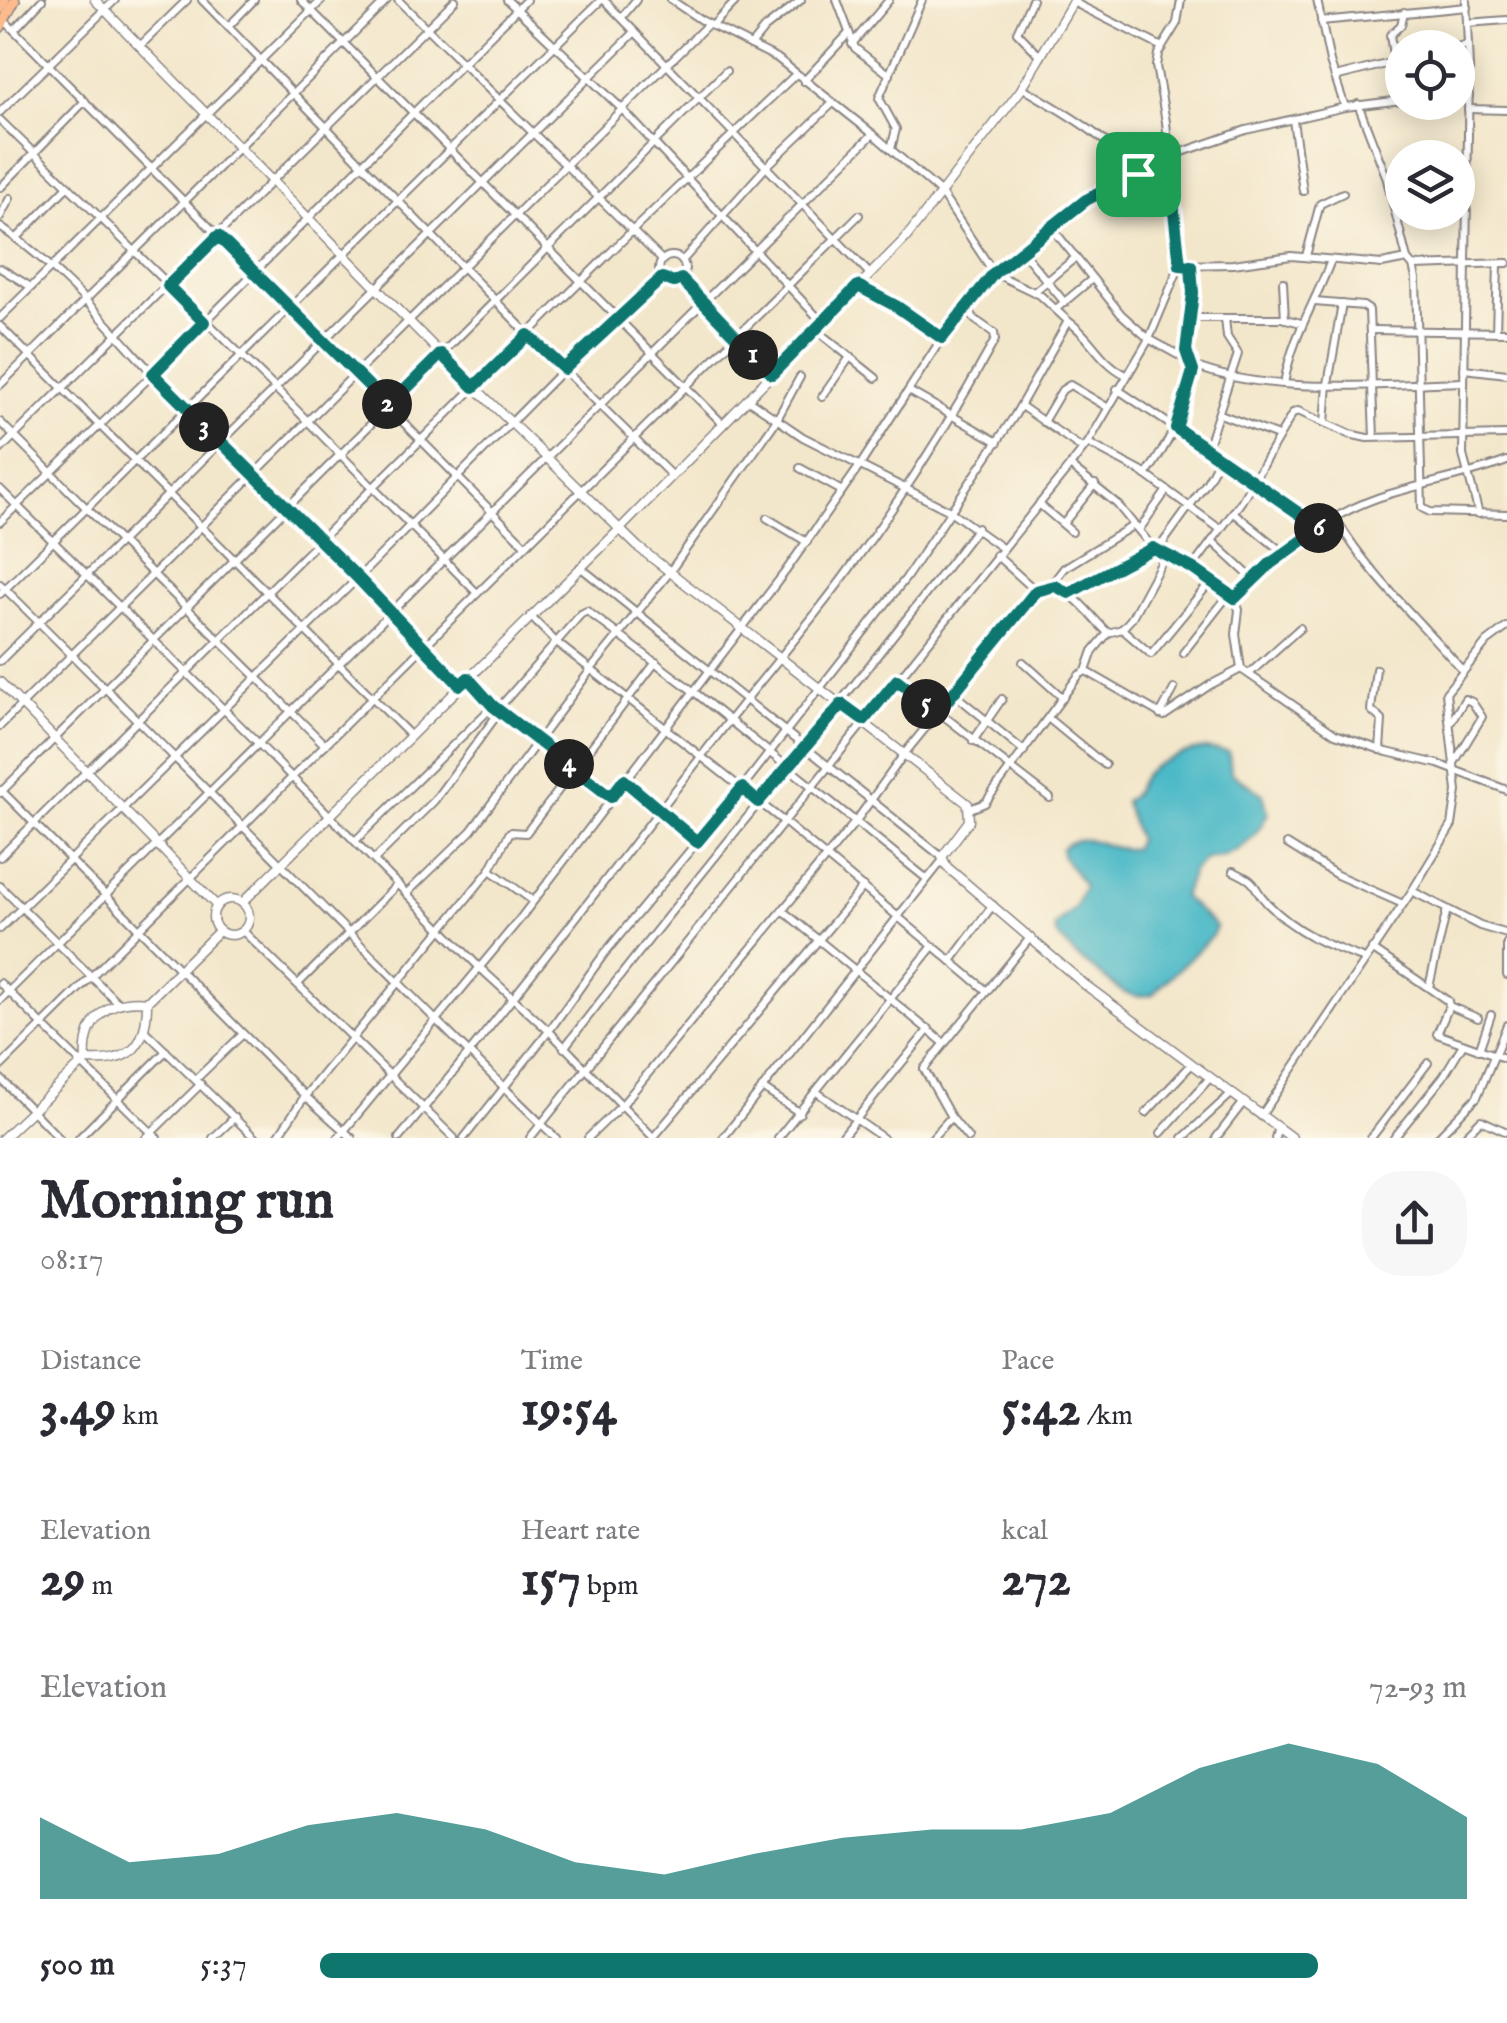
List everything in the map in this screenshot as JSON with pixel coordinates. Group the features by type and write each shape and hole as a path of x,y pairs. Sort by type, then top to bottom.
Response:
{"main road":[{"path":"0,9 5,0"},
{"path":"2,24 16,0"}],"street":[{"path":"14,30 42,0"},
{"path":"95,0 441,354 620,529 669,573 864,720 970,809"},
{"path":"0,112 115,0"},
{"path":"140,46 187,0"},
{"path":"202,0 528,335 672,476"},
{"path":"228,27 254,0"},
{"path":"301,0 722,423"},
{"path":"0,318 322,0"},
{"path":"0,385 387,0"},
{"path":"398,0 662,260"},
{"path":"0,450 455,0"},
{"path":"507,0 622,109 788,286 820,326 876,378"},
{"path":"0,522 526,0"},
{"path":"556,1138 2,589 602,0 870,274"},
{"path":"622,17 636,0"},
{"path":"671,0 710,25 777,58 873,134 940,192 994,273 1034,292 1081,332 1104,361 1126,375"},
{"path":"0,726 513,214 737,0"},
{"path":"752,45 801,0"},
{"path":"838,0 852,44 890,75"},
{"path":"852,44 889,0"},
{"path":"891,149 896,129 878,98 922,0"},
{"path":"1032,0 1018,34 1042,58"},
{"path":"530,1138 1086,446 1149,339 1180,265 1166,122 1156,66 1177,23 1181,0"},
{"path":"1317,0 1334,77 1345,107"},
{"path":"243,902 620,529 905,238 1023,88 1074,1 1162,47"},
{"path":"1322,21 1466,4 1468,30"},
{"path":"1395,30 1404,12"},
{"path":"1468,23 1507,20"},
{"path":"2,24 14,30 86,101 525,545"},
{"path":"0,661 635,32"},
{"path":"804,80 850,32"},
{"path":"1334,77 1385,64"},
{"path":"352,1138 305,1096 1,791 726,71"},
{"path":"0,857 632,231 796,74"},
{"path":"1023,88 1100,135 1138,174"},
{"path":"1,188 86,101"},
{"path":"338,1138 533,900 807,542 942,338 994,273 1086,200 1168,158 1246,130 1358,104 1385,102"},
{"path":"682,261 767,166 832,103"},
{"path":"1358,104 1386,176 1410,262 1417,330 1421,505 1425,511 1507,514"},
{"path":"1475,108 1507,110"},
{"path":"0,120 242,355 477,593"},
{"path":"1294,120 1303,191"},
{"path":"1468,120 1464,456 1479,514"},
{"path":"0,1000 873,134"},
{"path":"16,238 68,186"},
{"path":"1306,256 1320,204 1343,192"},
{"path":"0,217 10,198"},
{"path":"0,1067 860,215"},
{"path":"0,227 51,267 186,410 423,646 611,797"},
{"path":"1052,228 1121,314 1149,339 1192,364 1232,378 1284,384 1464,382"},
{"path":"1022,251 1065,302"},
{"path":"672,256 682,261 685,270 681,279 674,282 662,278 658,269 662,260 672,256"},
{"path":"1180,265 1306,256 1390,264 1502,263 1496,332"},
{"path":"1034,292 1076,258"},
{"path":"1284,384 1292,344 1331,260"},
{"path":"1146,475 1176,428 1192,364 1186,351 1193,285 1191,266"},
{"path":"0,268 32,287"},
{"path":"0,929 222,707 358,578 564,369 662,278"},
{"path":"681,279 772,374"},
{"path":"1056,309 1092,279"},
{"path":"1282,282 1285,319"},
{"path":"858,286 942,338"},
{"path":"1314,302 1367,307 1371,314 1374,437"},
{"path":"1325,422 1342,304"},
{"path":"398,1138 546,961 844,577 904,490 954,416 995,340 994,333 974,319 968,306"},
{"path":"1190,318 1285,319 1301,323"},
{"path":"1207,448 1238,354 1227,337 1225,318"},
{"path":"464,1138 604,954 742,788 906,578 998,442 1068,321"},
{"path":"0,326 411,736"},
{"path":"1372,330 1507,332"},
{"path":"822,397 850,357"},
{"path":"1464,368 1507,374"},
{"path":"408,893 464,839 669,573 776,421 800,377"},
{"path":"1043,422 1062,390 1070,385 1107,406"},
{"path":"1117,389 1254,479 1320,528"},
{"path":"909,391 998,442"},
{"path":"747,398 776,421 976,528 1036,591"},
{"path":"1020,406 1086,446 1146,475 1220,530"},
{"path":"1192,568 1233,512 1292,413 1298,412 1349,434 1374,437 1507,435"},
{"path":"1220,414 1278,436"},
{"path":"0,422 326,745"},
{"path":"970,809 985,803 1086,671 1108,632 1122,629 1131,619 1158,552 1220,458"},
{"path":"1183,653 1232,596 1336,518 1379,497 1507,461"},
{"path":"1070,466 1094,484 1158,552 1192,568 1232,596 1238,610 1236,634 1241,669"},
{"path":"800,468 842,491"},
{"path":"1063,524 1094,484"},
{"path":"0,489 654,1138 863,887"},
{"path":"588,1138 622,1104 856,821 1036,591 1050,586 1064,568 1136,528 1167,490"},
{"path":"1039,504 1072,532"},
{"path":"1233,512 1284,554"},
{"path":"768,518 807,542"},
{"path":"1336,518 1396,600 1462,670"},
{"path":"564,1048 758,802 842,704 976,528"},
{"path":"1212,541 1253,579"},
{"path":"1069,593 1158,552"},
{"path":"580,568 870,799 1084,984 1292,1138"},
{"path":"1122,629 1151,654 1212,580"},
{"path":"1050,586 1069,593 1108,632"},
{"path":"355,841 497,708 587,610 927,879"},
{"path":"530,616 556,642 742,788 987,991"},
{"path":"1261,1116 1412,891 1452,824 1457,805 1446,692 1488,642 1507,627"},
{"path":"1250,673 1300,628"},
{"path":"277,1138 305,1096 490,870 510,832 526,832 656,662"},
{"path":"1024,662 1063,698"},
{"path":"1086,671 1160,715 1168,714 1210,684 1241,669 1314,721 1355,742 1454,767 1507,790"},
{"path":"1376,670 1371,710 1382,720 1380,750"},
{"path":"897,680 1050,798"},
{"path":"0,682 216,906"},
{"path":"1160,715 1174,689"},
{"path":"953,693 1024,751"},
{"path":"973,740 1002,699"},
{"path":"1450,724 1465,699 1481,712 1479,727 1454,767"},
{"path":"374,860 440,793 497,708"},
{"path":"1048,718 1105,766"},
{"path":"624,780 697,842"},
{"path":"723,1138 927,879 969,821 970,809"},
{"path":"1287,844 1337,875 1403,904"},
{"path":"490,870 533,900"},
{"path":"1233,871 1254,880 1269,904 1313,939 1365,959"},
{"path":"298,984 398,884"},
{"path":"0,886 118,1002"},
{"path":"1412,891 1480,926 1507,934"},
{"path":"232,898 243,902 250,917 242,931 230,935 219,930 213,921 216,906 232,898"},
{"path":"951,961 993,905"},
{"path":"1428,987 1448,909"},
{"path":"782,910 944,1042"},
{"path":"84,1062 107,1062 126,1055 142,1040 146,1002 219,930"},
{"path":"242,931 454,1138"},
{"path":"968,1138 951,1117 924,1069 1031,937"},
{"path":"1507,943 1507,974"},
{"path":"778,1138 934,946"},
{"path":"1372,949 1448,1000 1437,1034 1507,1059"},
{"path":"0,983 40,1025 84,1062 152,1136 243,1034"},
{"path":"2,1138 84,1062 86,1038 99,1014 118,1002 146,1002"},
{"path":"1449,1006 1478,1018"},
{"path":"1479,1050 1492,1015"},
{"path":"1438,1138 1477,1098 1507,1024"},
{"path":"841,1138 929,1029"},
{"path":"145,1031 255,1138"},
{"path":"1394,1138 1443,1077 1463,1044"},
{"path":"79,1138 166,1051"},
{"path":"1146,1113 1191,1064"},
{"path":"1371,1138 1428,1064"},
{"path":"0,1078 60,1138"},
{"path":"1161,1133 1210,1078"},
{"path":"762,1088 800,1114"},
{"path":"818,1092 883,1138"},
{"path":"1183,1138 1230,1094"},
{"path":"1216,1138 1243,1103"},
{"path":"213,1138 235,1117"},
{"path":"932,1138 951,1117"},
{"path":"1463,1138 1479,1121 1507,1132"},
{"path":"1275,1138 1278,1127"}],"water":[{"path":"1205,749 1229,752 1231,773 1263,794 1268,813 1244,845 1227,855 1206,859 1192,871 1183,897 1216,927 1212,936 1152,995 1123,992 1075,955 1056,934 1055,926 1075,908 1084,886 1061,848 1071,842 1089,840 1116,848 1134,848 1138,839 1124,801 1155,766"}],"route":[{"path":"1168,158 1180,265 1191,266 1193,278 1186,351 1193,371 1176,428 1320,528 1270,564 1235,598 1212,580 1153,548 1069,593 1055,586 1036,591 938,712 897,680 864,720 842,704 758,802 742,788 697,842 624,780 611,797 493,706 468,678 460,685 153,374 204,322 168,286 218,236 389,406 441,354 474,387 528,335 564,369 662,278 674,282 681,279 772,374 858,286 888,300 942,338 994,273 1086,200 1138,174 1168,158"}]}
